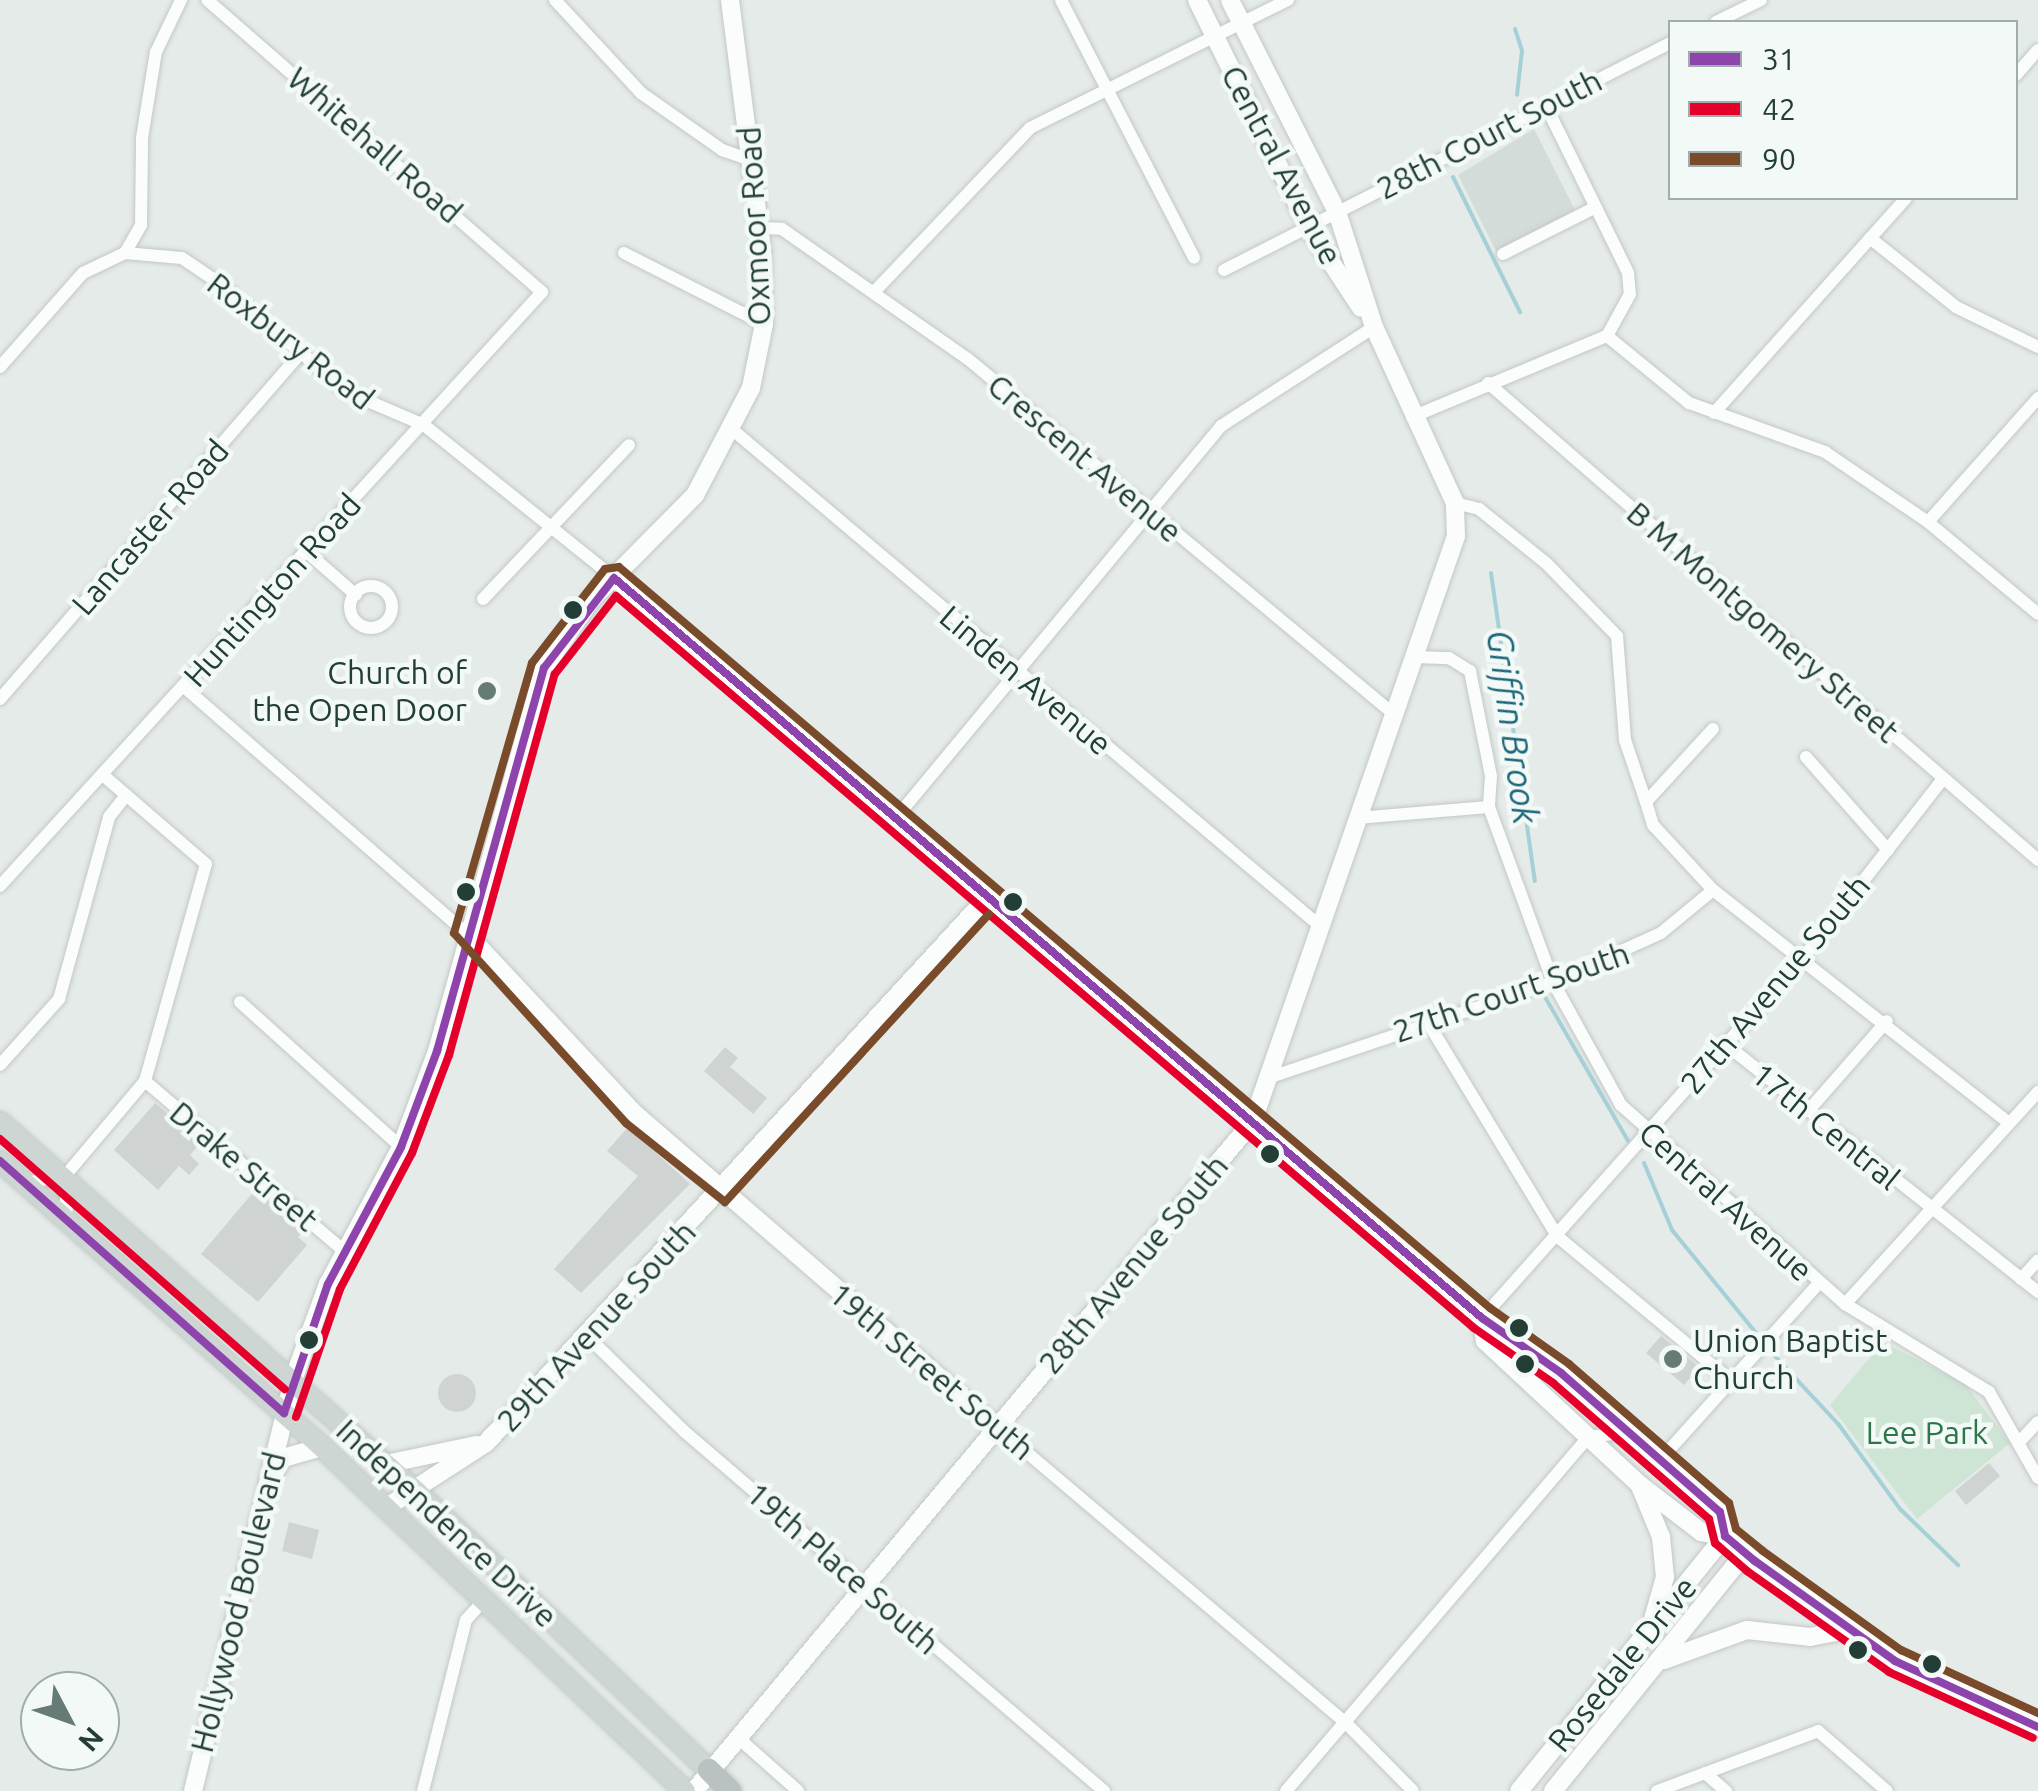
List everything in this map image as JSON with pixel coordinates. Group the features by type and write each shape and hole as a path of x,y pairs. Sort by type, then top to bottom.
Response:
{"highway":[{"path":"709,1770 730,1791"}],"main road":[{"name":"Oxmoor Road","path":"284,1414 293,1380 344,1251 400,1147 438,1051 466,933 544,668 614,578 695,495 734,431 764,324 754,160 730,0"},
{"name":"Central Avenue","path":"1196,0 1308,228 1374,327"},
{"name":"Central Avenue","path":"1230,0 1336,212 1374,327 1455,503 1456,536"},
{"name":"28th Avenue South","path":"694,1791 1252,1120 1456,536"},
{"path":"614,578 1482,1318 1517,1336 1630,1432 1720,1512 1726,1536"},
{"name":"29th Avenue South","path":"387,1508 417,1492 486,1443 589,1338 986,898"},
{"name":"19th Street South","path":"466,933 635,1114 998,1428"},
{"name":"Independence Drive","path":"0,1122 417,1492 709,1770"},
{"name":"Independence Drive","path":"0,1161 322,1446 684,1791"},
{"path":"1482,1318 1485,1341 1640,1485 1702,1532 1726,1536 1846,1630 2038,1726"},
{"name":"Hollywood Boulevard","path":"193,1791 284,1414"},
{"path":"386,1464 486,1443"},
{"path":"265,1486 283,1458 322,1446"},
{"path":"1640,1485 1661,1536 1665,1577 1649,1630"},
{"name":"Rosedale Drive","path":"1519,1791 1726,1536"},
{"name":"Rosedale Drive","path":"1553,1791 1745,1553"},
{"path":"1654,1665 1704,1639 1747,1630 1810,1637 1846,1630"}],"street":[{"path":"0,368 83,273 125,253 141,225 142,138 156,52 181,0"},
{"name":"Whitehall Road","path":"207,0 542,292"},
{"path":"555,0 641,93 722,150 754,160"},
{"path":"1061,0 1194,258"},
{"path":"874,292 1030,128 1213,32 1243,25 1288,0"},
{"path":"1720,20 1761,0"},
{"name":"28th Court South","path":"1224,270 1668,44"},
{"path":"2018,74 2038,50"},
{"path":"1412,416 1606,336 1630,294 1596,207 1546,106"},
{"path":"1714,413 1904,200"},
{"path":"1503,254 1596,207"},
{"path":"141,225 156,251"},
{"name":"Crescent Avenue","path":"759,228 782,228 968,359 1396,716"},
{"path":"1870,238 1956,307 2038,347"},
{"name":"Roxbury Road","path":"125,253 156,251 219,282 299,355 366,404 424,425 614,578"},
{"path":"624,253 764,324"},
{"name":"Huntington Road","path":"0,886 542,292"},
{"path":"896,818 1235,414 1374,327"},
{"path":"1606,336 1689,403 1825,452 1928,522 2038,614"},
{"name":"Lancaster Road","path":"0,699 299,355"},
{"name":"B M Montgomery Street","path":"1488,383 2038,860"},
{"path":"1928,522 2038,398"},
{"name":"Linden Avenue","path":"734,431 1320,926"},
{"path":"483,599 630,445"},
{"path":"1455,503 1479,509 1546,563 1617,636 1625,740 1652,825 1712,890 1887,1021 2007,1120"},
{"path":"307,552 356,595"},
{"name":"Central Avenue","path":"1416,657 1449,658 1470,671 1492,776 1489,807 1553,982 1647,1135 1845,1304 1956,1366 1989,1392 2022,1439 2038,1478"},
{"path":"184,687 466,933"},
{"path":"1646,802 1713,729"},
{"path":"1806,757 1888,850"},
{"path":"25,1183 65,1176 144,1081 206,864 103,775"},
{"name":"27th Avenue South","path":"1482,1318 1802,958 1943,779"},
{"path":"0,1065 59,998 109,817 126,795"},
{"path":"1357,818 1489,807"},
{"name":"27th Court South","path":"1266,1079 1427,1021 1553,982 1635,950 1712,890"},
{"path":"240,1002 400,1147"},
{"path":"1427,1021 1558,1236 1730,1380"},
{"path":"1809,1110 1887,1021"},
{"name":"17th Central","path":"1724,1042 1928,1209 2038,1292"},
{"name":"Drake Street","path":"144,1081 344,1251"},
{"path":"1845,1304 2007,1120 2038,1092"},
{"path":"65,1176 67,1220"},
{"path":"2020,1279 2038,1260"},
{"path":"147,1290 167,1268"},
{"path":"1661,1459 1819,1283"},
{"name":"19th Place South","path":"589,1338 863,1585 1104,1791"},
{"path":"2022,1439 2038,1422"},
{"name":"19th Street South","path":"998,1428 1344,1722 1413,1791"},
{"path":"1286,1791 1588,1437 1630,1432"},
{"path":"423,1791 466,1620 484,1600"},
{"path":"1657,1791 1818,1732 1887,1791"},
{"path":"736,1736 798,1791"},
{"path":"1705,1773 1726,1791"}],"shaded area":[{"path":"1534,129 1575,210 1496,251 1458,175"}],"green space":[{"name":"Lee Park","path":"1883,1342 1965,1384 2010,1443 1917,1519 1830,1405"}],"building":[{"path":"725,1047 738,1058 730,1067 767,1098 753,1114 704,1071"},
{"path":"155,1103 188,1131 197,1147 190,1155 199,1164 189,1175 179,1166 158,1190 114,1150"},
{"path":"628,1127 690,1184 581,1293 554,1269 638,1176 607,1151"},
{"path":"256,1189 304,1231 298,1237 307,1245 258,1302 201,1254"},
{"name":"Union Baptist Church","path":"1661,1336 1699,1367 1684,1385 1646,1353"},
{"path":"457,1374 470,1380 476,1393 470,1406 457,1412 444,1406 438,1393 444,1380"},
{"path":"1989,1463 2000,1476 1966,1505 1955,1491"},
{"path":"289,1522 319,1530 312,1559 282,1551"}],"waterway":[{"name":"Griffin Brook","path":"1515,29 1522,51 1517,95"},
{"name":"Griffin Brook","path":"1453,177 1520,312"},
{"name":"Griffin Brook","path":"1491,573 1535,881"},
{"name":"Griffin Brook","path":"1545,997 1628,1141"},
{"name":"Griffin Brook","path":"1644,1163 1672,1230 1756,1333"},
{"name":"Griffin Brook","path":"1771,1352 1839,1425 1900,1509 1958,1565"}],"transit line":[{"name":"90","path":"989,914 725,1202 626,1123 454,933 532,663 605,569 619,567 1490,1308 1569,1364 1729,1503 1736,1529 1763,1551 1901,1650 2038,1713"},
{"name":"31","path":"0,1161 284,1413 328,1284 401,1147 437,1051 544,668 614,578 1482,1318 1561,1373 1720,1512 1725,1536 1755,1561 1895,1661 2038,1727"},
{"name":"42","path":"296,1417 340,1289 412,1153 449,1055 555,674 616,596 1474,1328 1553,1383 1709,1519 1715,1543 1747,1571 1889,1672 2033,1738"},
{"name":"42","path":"0,1139 285,1389"}],"place":[{"name":"Church of the Open Door","path":"487,691"},
{"name":"Union Baptist Church","path":"1673,1359"}]}
